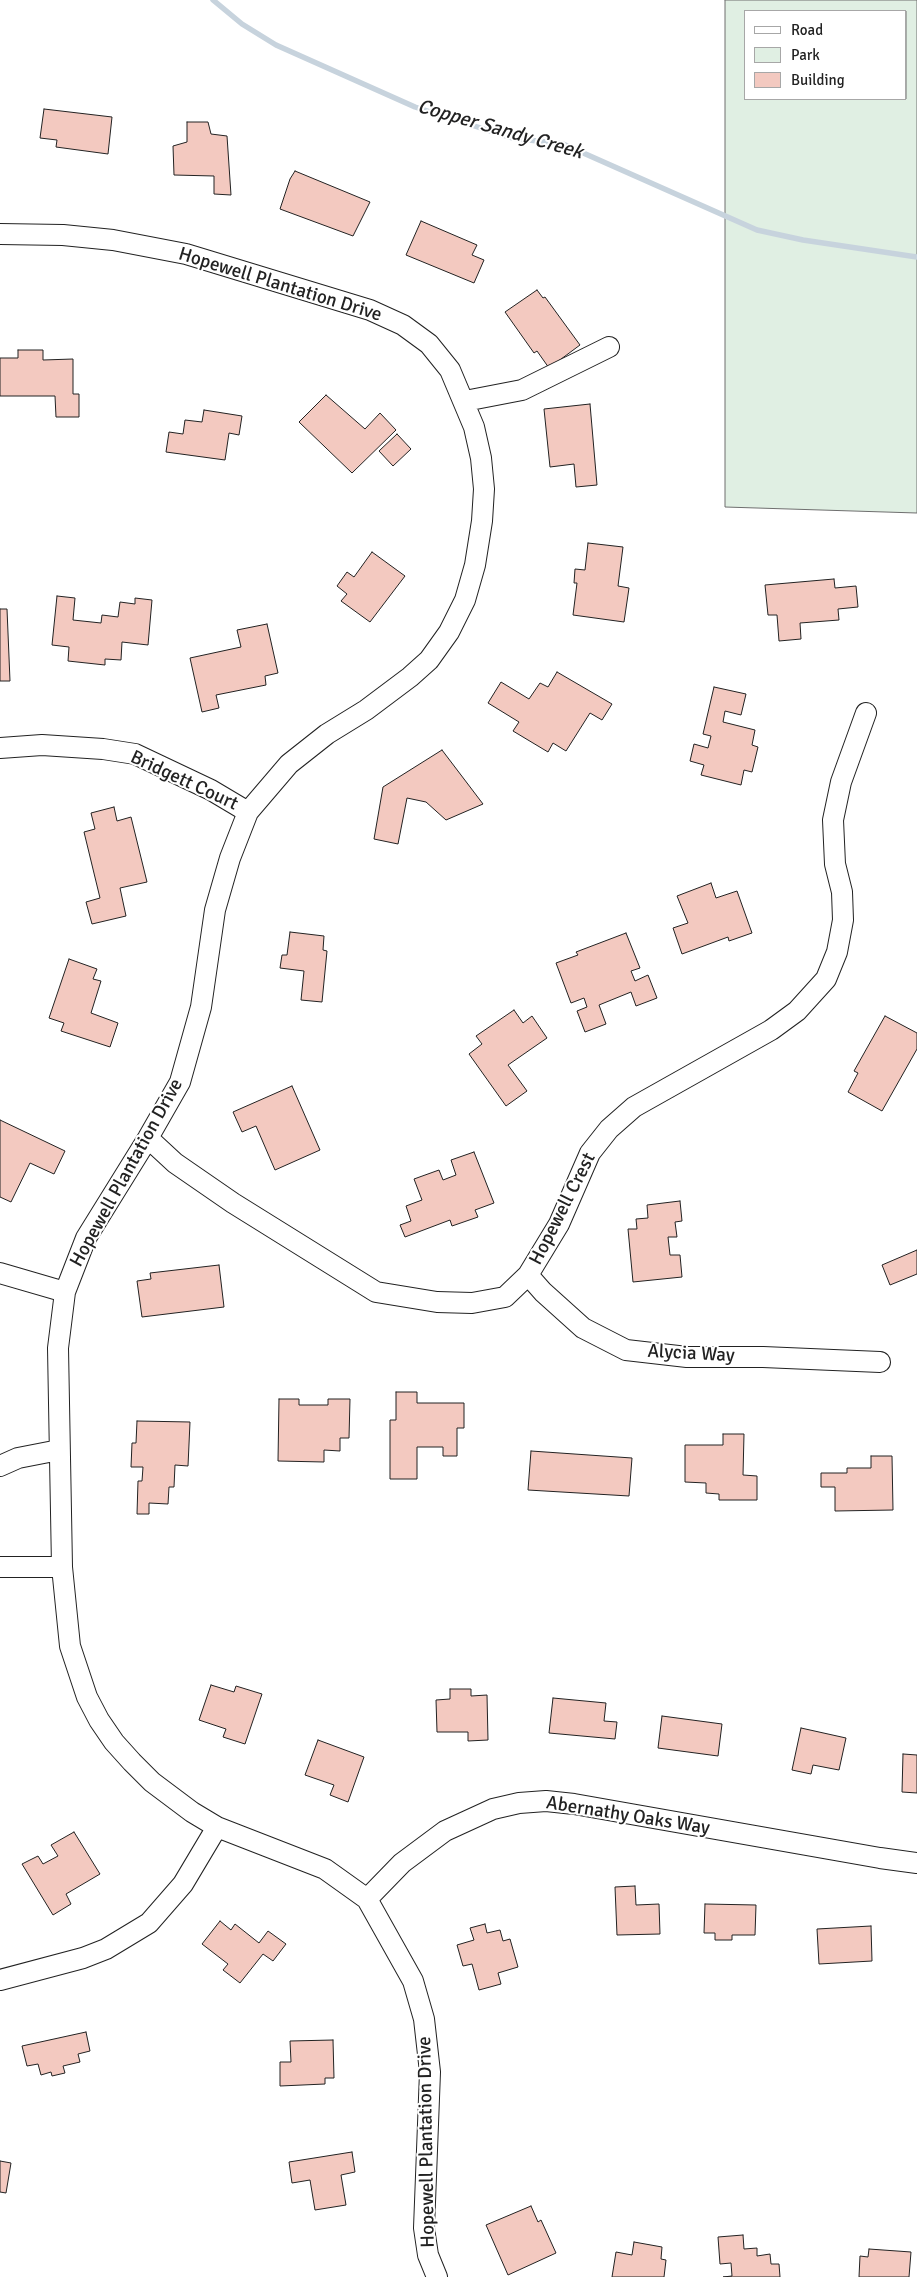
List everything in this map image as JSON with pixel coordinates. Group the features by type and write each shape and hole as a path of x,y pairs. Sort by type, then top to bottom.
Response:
{"street":[{"name":"Hopewell Plantation Drive","path":"0,234 73,236 113,240 186,254 370,310 402,325 429,344 450,370 474,427 481,458 484,489 482,521 475,564 465,600 449,632 429,660 410,677 366,710 327,734 289,764 248,812 230,858 216,910 202,1007 180,1082 86,1238 65,1292 58,1348 62,1567 70,1646 80,1680 99,1720 114,1742 152,1782 192,1812 217,1827 326,1869 367,1899 413,1981 424,2019 430,2072 424,2228 428,2255 437,2277"},
{"path":"465,402 522,390 609,347"},
{"name":"Hopewell Crest","path":"148,1138 175,1162 233,1203 376,1292 437,1302 472,1303 505,1298 528,1275 559,1224 590,1153 609,1129 634,1108 770,1030 797,1011 826,979 837,952 843,920 842,892 835,864 832,820 841,782 866,713"},
{"name":"Bridgett Court","path":"0,748 42,745 103,748 136,754 211,790 248,812"},
{"path":"0,1273 65,1292"},
{"name":"Alycia Way","path":"528,1275 543,1292 584,1328 626,1350 687,1357 763,1357 880,1362"},
{"path":"0,1466 18,1458 59,1450"},
{"path":"0,1567 62,1567"},
{"name":"Abernathy Oaks Way","path":"367,1899 402,1863 445,1831 493,1809 519,1803 546,1801 574,1804 917,1863"},
{"path":"0,1980 90,1955 127,1937 149,1923 183,1884 217,1827"}],"green space":[{"path":"725,0 917,0 917,513 725,507"}],"building":[{"path":"44,109 112,117 108,154 56,147 57,140 40,138"},
{"path":"187,122 208,122 211,134 227,136 231,195 214,194 214,176 174,175 173,146 187,142"},
{"path":"295,171 370,202 353,236 280,209 290,179"},
{"path":"421,221 477,245 472,255 484,260 474,283 406,255"},
{"path":"537,290 543,298 545,297 580,345 549,368 537,351 534,353 505,312"},
{"path":"18,350 43,350 43,360 73,359 73,394 79,394 79,417 56,417 55,396 0,396 0,358 18,358"},
{"path":"326,395 365,429 380,413 396,430 352,473 299,422"},
{"path":"590,404 597,485 576,487 574,464 550,467 544,409"},
{"path":"204,410 242,416 239,435 229,433 225,460 166,452 169,432 183,434 185,420 202,422"},
{"path":"397,434 411,449 393,466 379,451"},
{"path":"588,543 623,547 618,586 629,588 624,622 573,615 577,583 574,583 575,569 585,570"},
{"path":"372,552 405,576 370,622 341,601 347,594 337,586 347,572 354,577"},
{"path":"834,579 835,588 856,586 858,607 838,609 839,620 800,623 801,639 779,641 777,615 768,615 765,585"},
{"path":"57,596 75,598 73,620 101,623 102,615 118,617 120,602 135,604 135,598 152,600 148,645 122,642 121,660 105,659 105,665 68,661 69,647 52,645"},
{"path":"0,609 7,609 10,681 0,681"},
{"path":"267,624 278,673 265,676 266,685 216,695 219,708 202,712 190,658 241,647 237,630"},
{"path":"557,672 612,704 602,720 590,713 566,751 553,743 548,752 513,731 519,722 488,703 501,682 529,699 540,683 548,687"},
{"path":"714,687 746,694 741,715 725,711 723,722 755,730 752,745 758,747 752,772 744,770 741,785 701,775 704,765 690,761 694,744 708,748 711,736 703,734"},
{"path":"442,750 483,804 446,820 426,802 407,798 398,844 374,839 383,787"},
{"path":"114,807 117,821 131,817 147,882 120,888 126,916 92,924 86,902 100,898 84,832 95,829 91,813"},
{"path":"711,883 716,898 737,891 752,933 729,941 728,937 682,954 673,928 688,923 677,896"},
{"path":"290,932 324,936 323,950 327,951 322,1002 301,1000 304,971 280,968 282,955 287,955"},
{"path":"626,933 640,968 631,971 635,981 648,975 657,998 636,1006 631,992 599,1005 606,1024 585,1032 577,1011 587,1007 584,998 571,1003 556,963 578,955 576,952"},
{"path":"69,959 97,969 93,979 101,981 91,1013 118,1023 110,1047 61,1031 64,1023 49,1018"},
{"path":"514,1010 523,1023 532,1016 547,1038 508,1065 527,1091 506,1106 469,1054 482,1044 476,1036"},
{"path":"885,1016 917,1033 917,1049 882,1111 848,1092 858,1073 854,1071"},
{"path":"292,1086 320,1150 275,1170 256,1126 242,1132 233,1112"},
{"path":"0,1120 65,1151 54,1174 30,1163 11,1202 0,1197"},
{"path":"474,1152 494,1203 475,1210 478,1217 452,1226 450,1220 405,1237 400,1225 411,1221 406,1206 422,1200 414,1179 439,1170 443,1180 456,1175 451,1160"},
{"path":"680,1201 682,1221 675,1222 677,1237 668,1237 670,1255 680,1255 682,1277 633,1282 628,1229 637,1229 636,1219 648,1218 647,1205"},
{"path":"917,1250 917,1274 890,1285 882,1265"},
{"path":"219,1265 224,1307 142,1317 137,1281 151,1279 150,1273"},
{"path":"396,1392 417,1392 417,1403 464,1403 464,1428 457,1428 457,1456 443,1456 443,1447 417,1447 417,1479 390,1479 390,1420 396,1420"},
{"path":"279,1399 299,1399 299,1405 328,1405 328,1399 350,1399 349,1438 340,1438 340,1451 324,1450 324,1462 278,1461"},
{"path":"137,1421 190,1422 188,1466 175,1465 174,1487 169,1487 168,1504 149,1503 149,1514 137,1514 138,1481 142,1481 143,1467 131,1467 132,1443 136,1443"},
{"path":"723,1434 744,1434 743,1475 757,1476 757,1500 719,1500 719,1494 706,1493 706,1483 685,1482 685,1445 723,1445"},
{"path":"531,1451 632,1458 629,1496 528,1490"},
{"path":"871,1456 892,1456 893,1510 835,1511 835,1487 821,1487 821,1473 847,1473 847,1468 871,1468"},
{"path":"211,1685 234,1692 236,1686 262,1694 245,1744 223,1737 226,1729 199,1720"},
{"path":"450,1689 471,1689 471,1696 487,1695 488,1740 468,1741 468,1732 437,1732 436,1700 450,1699"},
{"path":"553,1698 606,1703 604,1721 617,1722 615,1739 549,1733"},
{"path":"662,1716 722,1724 718,1756 658,1748"},
{"path":"801,1728 846,1738 839,1770 813,1765 811,1774 792,1770"},
{"path":"318,1740 364,1757 348,1802 330,1795 334,1785 305,1775"},
{"path":"903,1754 917,1755 917,1793 902,1792"},
{"path":"74,1832 100,1874 66,1894 71,1904 53,1915 22,1864 38,1856 43,1864 58,1856 51,1845"},
{"path":"635,1886 636,1905 659,1904 660,1934 617,1935 615,1887"},
{"path":"705,1904 756,1905 755,1935 732,1935 732,1940 715,1940 715,1933 704,1933"},
{"path":"220,1921 231,1930 235,1924 259,1943 268,1931 286,1944 273,1961 263,1954 240,1983 223,1970 228,1964 202,1944"},
{"path":"485,1924 487,1933 500,1930 503,1941 510,1939 518,1967 498,1973 501,1984 479,1990 472,1964 463,1966 457,1945 474,1940 470,1928"},
{"path":"871,1926 872,1961 819,1964 817,1929"},
{"path":"86,2032 90,2051 78,2054 80,2062 63,2066 65,2073 52,2076 51,2072 41,2075 38,2064 27,2066 22,2046"},
{"path":"333,2040 334,2078 325,2078 325,2084 280,2086 280,2062 291,2062 290,2041"},
{"path":"352,2152 355,2172 341,2175 346,2205 315,2210 310,2180 292,2183 289,2162"},
{"path":"0,2161 11,2163 6,2193 0,2192"},
{"path":"531,2206 538,2222 541,2220 556,2253 508,2275 486,2225"},
{"path":"743,2235 744,2249 757,2248 757,2256 770,2254 771,2264 779,2264 780,2277 723,2277 732,2276 731,2263 720,2264 718,2237"},
{"path":"634,2242 662,2247 661,2259 666,2260 664,2277 612,2277 616,2252 632,2255"},
{"path":"869,2249 911,2252 909,2277 859,2277 860,2256 868,2257"}],"waterway":[{"name":"Copper Sandy Creek","path":"213,0 242,24 276,45 415,107 512,138 563,144 757,230 803,240 917,257"}]}
